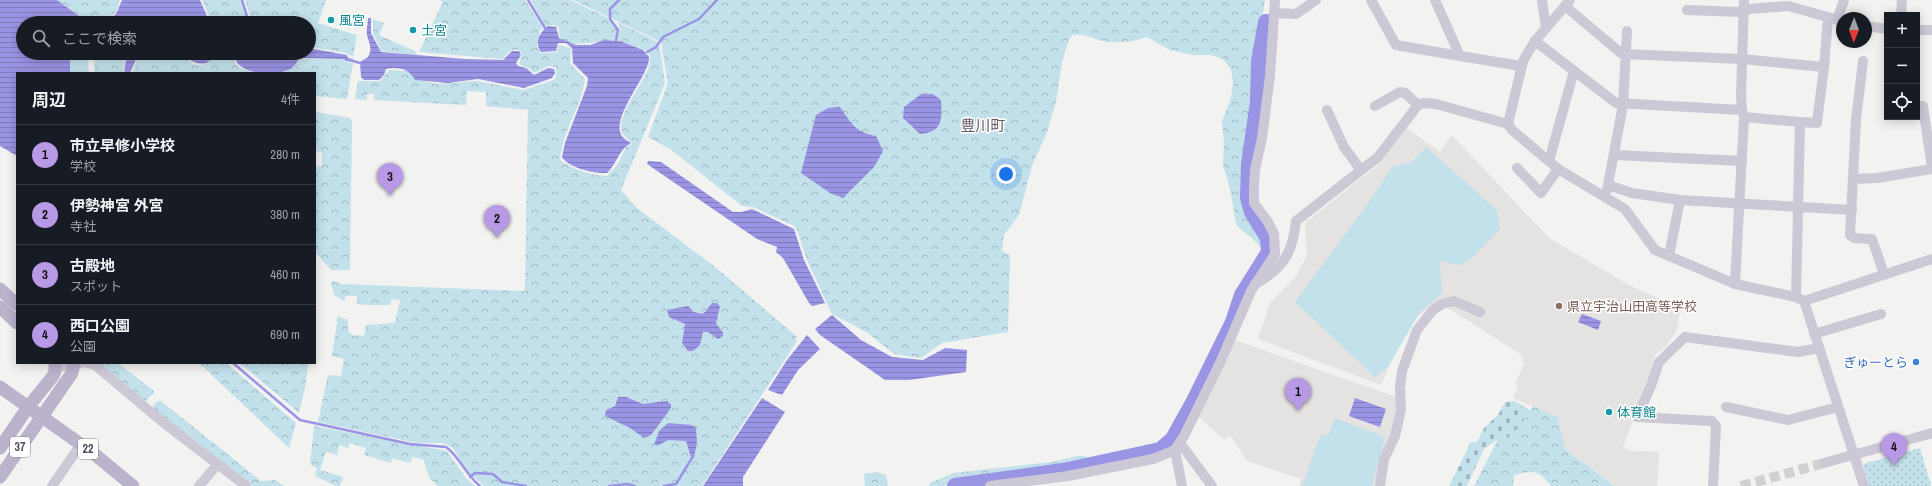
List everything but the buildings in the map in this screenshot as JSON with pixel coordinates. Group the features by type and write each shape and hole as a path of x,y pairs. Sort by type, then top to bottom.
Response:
{"main road":[{"path":"0,289 16,304"},
{"path":"0,307 16,322"},
{"path":"40,417 79,364"},
{"path":"28,407 53,376 55,365"},
{"name":"22","path":"0,387 40,417 81,444 133,486"},
{"name":"37","path":"0,448 28,407"},
{"name":"37","path":"0,477 40,417"}],"street":[{"path":"990,486 1068,476 1154,459 1177,446 1220,363 1256,284 1274,258 1276,246 1272,227 1256,208 1254,196 1255,170 1262,138 1267,96 1275,0"},
{"path":"1274,13 1296,14 1316,0"},
{"path":"1371,0 1396,45 1521,66"},
{"path":"1435,0 1460,56"},
{"path":"1542,0 1546,28"},
{"path":"1735,284 1742,161 1742,59 1745,11 1744,0"},
{"path":"1535,41 1616,103 1623,105 1743,114 1817,123 1824,67 1835,20 1844,0"},
{"path":"1901,12 1902,0"},
{"path":"1508,124 1521,66 1535,41 1567,3 1622,54 1742,59 1824,67"},
{"path":"1687,10 1745,11 1788,6 1835,20"},
{"path":"1872,27 1884,29"},
{"path":"1920,30 1932,30"},
{"path":"1606,196 1623,105 1627,31"},
{"path":"1863,61 1856,120 1850,235 1854,238 1872,239 1884,274"},
{"path":"1549,161 1574,71"},
{"path":"1375,106 1400,92 1405,93 1418,105"},
{"path":"1256,284 1268,277 1287,257 1293,242 1296,221 1378,157 1395,136 1399,127 1418,105 1424,103 1436,104 1508,124 1512,130 1558,169 1616,202 1630,214 1655,250 1735,284 1800,299 1932,259"},
{"path":"1853,179 1876,178 1932,168 1924,106"},
{"path":"1327,110 1344,147 1361,170"},
{"path":"1800,122 1800,299 1819,348 1864,486"},
{"path":"1614,155 1742,161"},
{"path":"1517,168 1541,193 1558,169"},
{"path":"1608,185 1632,193 1680,200 1852,210"},
{"path":"1669,256 1680,200"},
{"path":"1380,486 1384,459 1395,436 1401,410 1400,387 1402,371 1417,330 1433,310 1442,304 1454,301 1480,312"},
{"path":"1814,334 1881,314"},
{"path":"1713,486 1716,426 1712,421 1637,417 1651,386 1658,362 1685,338 1798,352 1819,348"},
{"path":"55,365 68,364"},
{"path":"88,364 95,365 217,465 246,486"},
{"path":"1726,407 1788,420 1838,407"},
{"path":"1824,463 1932,433"},
{"path":"52,486 81,444"},
{"path":"1177,446 1182,486"},
{"path":"1177,446 1212,486"},
{"path":"199,486 217,465"},
{"path":"1068,476 1072,486"}],"shaded area":[{"path":"0,0 57,0 79,16 16,16 16,60 70,60 70,72 16,72 16,155 0,146"},
{"path":"122,0 200,0 207,16 113,16 116,14"},
{"path":"368,18 371,18 371,33 381,52 465,59 503,60 512,51 519,51 521,55 516,63 518,66 526,68 534,75 548,68 554,69 555,73 552,78 524,88 478,79 448,83 415,80 410,73 399,68 386,69 384,75 379,80 364,80 361,77 360,62 368,57 370,51 367,33"},
{"path":"548,26 556,27 559,38 576,45 590,45 604,40 620,41 643,50 649,57 647,66 622,114 620,126 622,135 630,142 630,144 623,149 607,173 583,170 565,161 562,157 565,143 587,86 588,78 573,63 572,48 566,43 558,43 556,51 541,52 538,41 540,34"},
{"path":"316,49 347,55 348,58 353,59 353,62 345,61 344,59 316,58"},
{"path":"126,60 136,60 130,72 124,72"},
{"path":"190,60 211,60 201,64"},
{"path":"298,60 292,68 281,72 257,72 248,70 236,61"},
{"path":"921,94 933,94 941,100 941,119 940,124 933,131 920,134 903,118 904,107"},
{"path":"840,107 851,123 859,130 876,136 883,151 874,167 843,198 830,193 801,173 816,115 828,108"},
{"name":"県立宇治山田高等学校","path":"1407,128 1440,152 1452,135 1549,238 1629,285 1681,308 1676,332 1666,346 1655,355 1650,378 1623,447 1631,451 1659,452 1657,486 1615,486 1565,449 1558,417 1513,398 1518,386 1515,384 1524,364 1520,354 1437,301 1408,324 1381,385 1258,339 1270,303 1297,275 1307,255 1305,223 1378,165"},
{"path":"648,161 661,162 733,212 741,212 752,209 794,229 804,260 825,303 812,306 809,303 783,258 776,252 777,247 757,239 647,164"},
{"path":"712,303 717,303 720,306 716,323 723,333 723,336 718,339 708,332 703,332 700,345 693,351 688,351 682,343 685,324 669,317 667,310 688,306 694,312 702,314"},
{"path":"1582,314 1601,321 1598,330 1578,322"},
{"path":"832,315 861,340 892,357 923,360 945,348 967,350 966,372 909,380 885,380 820,335 815,329"},
{"path":"807,335 820,349 798,370 782,395 768,390 787,360"},
{"path":"1235,340 1396,397 1397,405 1392,430 1381,457 1376,486 1299,486 1301,479 1247,461 1230,435 1224,440 1198,416"},
{"path":"618,397 626,397 643,404 666,401 671,404 671,408 651,435 644,438 630,428 605,416 606,410 615,406"},
{"path":"762,398 785,412 743,477 743,486 703,486"},
{"path":"1355,398 1386,409 1380,427 1349,416"},
{"path":"668,423 692,425 696,428 697,442 694,458 691,457 686,441 668,440 659,445 654,445 659,431"}],"green space":[{"path":"57,0 120,0 116,12 110,16 80,16"},
{"path":"202,0 241,0 246,16 209,16"},
{"path":"245,0 326,0 318,23 357,35 353,57 347,53 316,48 316,16 250,16"},
{"path":"440,0 525,0 543,28 540,30 537,46 540,53 557,52 559,45 571,48 570,63 585,79 580,100 568,128 560,160 576,169 595,174 607,176 618,164 626,147 631,145 631,141 623,133 621,123 625,111 646,73 650,62 648,53 659,43 665,83 621,190 637,208 719,270 797,337 796,343 702,486 484,486 465,469 453,448 448,445 442,443 417,443 318,422 328,375 341,376 344,359 332,356 338,316 348,320 348,331 352,335 364,336 366,325 395,323 400,300 392,299 390,305 365,305 357,304 357,296 346,296 344,301 334,295 331,282 333,281 341,284 525,291 528,110 486,106 486,92 467,91 466,105 374,100 374,94 367,94 367,100 355,99 358,81 380,81 389,70 406,71 413,75 414,79 438,84 477,81 524,90 554,80 556,76 556,67 548,66 534,73 530,69 519,64 522,54 519,50 511,50 502,59 419,52 443,2"},
{"path":"531,0 570,0 608,18 617,30 615,40 577,44 564,41 560,36 559,28 554,25 545,26"},
{"path":"573,0 1265,0 1258,44 1254,110 1246,173 1247,210 1264,240 1264,246 1260,247 1236,224 1230,189 1223,165 1224,144 1222,121 1231,98 1233,84 1231,69 1223,59 1211,55 1193,55 1170,50 1147,37 1131,41 1115,42 1103,41 1088,36 1072,35 1068,42 1062,61 1056,102 1047,132 1032,166 1019,215 1004,235 1002,251 1010,255 1008,332 942,343 921,358 894,354 868,333 832,314 807,260 796,227 753,207 742,206 670,149 648,137 668,83 661,42"},
{"path":"373,19 384,23 379,35 417,52 415,55 381,51 373,33"},
{"path":"617,22 658,42 647,51 617,40 620,29"},
{"path":"343,59 345,62 353,63 347,99 316,96 316,72 279,72 293,68 299,60"},
{"path":"70,60 88,60 89,72 70,72"},
{"path":"95,60 125,60 123,72 94,72"},
{"path":"137,60 189,60 195,65 200,65 205,64 210,60 234,60 239,67 253,72 132,72"},
{"path":"316,112 350,118 352,121 350,270 331,270 316,253 316,166 322,166 322,152 316,151"},
{"path":"1426,147 1497,210 1500,229 1471,259 1460,265 1440,261 1442,294 1420,312 1388,367 1375,377 1295,302 1374,195 1392,167 1412,162"},
{"path":"101,364 119,364 154,391 154,393 145,401"},
{"path":"200,364 227,364 296,423 289,448"},
{"path":"241,364 308,364 306,383 299,413"},
{"path":"158,401 161,401 261,481 275,480 284,486 252,486 154,409 153,405"},
{"path":"1515,401 1531,411 1511,436 1498,439 1484,449 1467,486 1449,486 1471,442 1477,442 1484,428 1498,415 1505,402"},
{"path":"1532,406 1558,417 1565,449 1615,486 1551,486 1539,474 1526,472 1514,475 1513,486 1474,486 1498,439 1511,436 1531,411"},
{"path":"1335,418 1385,437 1372,486 1302,486 1321,434 1328,436"},
{"path":"314,426 447,451 466,478 475,486 438,486 430,479 423,459 413,457 409,463 392,458 391,463 364,455 366,448 350,443 348,448 339,445 337,455 326,452 320,470 343,477 340,486 336,486 315,476 317,468 310,464"},
{"path":"1920,448 1931,486 1869,486 1863,464"},
{"path":"1077,456 1085,456 1089,459 1080,464 1064,469 1043,473 943,486 929,486 930,483 953,473 1052,462"},
{"path":"876,472 886,475 888,486 865,486 864,474"}],"waterway":[{"path":"242,0 247,16"},
{"path":"528,0 545,28"},
{"path":"616,40 618,30 610,19 610,9 619,0"},
{"path":"647,52 656,47 663,37 699,19 717,0"},
{"path":"955,486 1063,471 1160,450 1173,439 1193,403 1233,322 1242,295 1269,252 1268,238 1252,212 1248,198 1249,164 1258,102 1259,62 1266,22"},
{"path":"353,61 360,63"},
{"path":"234,364 300,420 410,444 446,447 455,455 475,482 480,486"},
{"path":"664,486 676,484 692,458"},
{"path":"470,477 475,473 493,474 502,482 526,486"},
{"path":"609,486 627,484 635,486"}],"tunnel":[{"path":"1741,486 1824,463"}],"place":[{"name":"風宮","path":"331,20"},
{"name":"土宮","path":"413,30"},
{"name":"古殿地","path":"390,196"},
{"name":"伊勢神宮 外宮","path":"497,238"},
{"name":"県立宇治山田高等学校","path":"1559,306"},
{"name":"ぎゅーとら","path":"1916,362"},
{"name":"市立早修小学校","path":"1298,411"},
{"name":"体育館","path":"1609,412"},
{"name":"西口公園","path":"1894,466"}],"district":[{"name":"豊川町","path":"983,125"}]}
